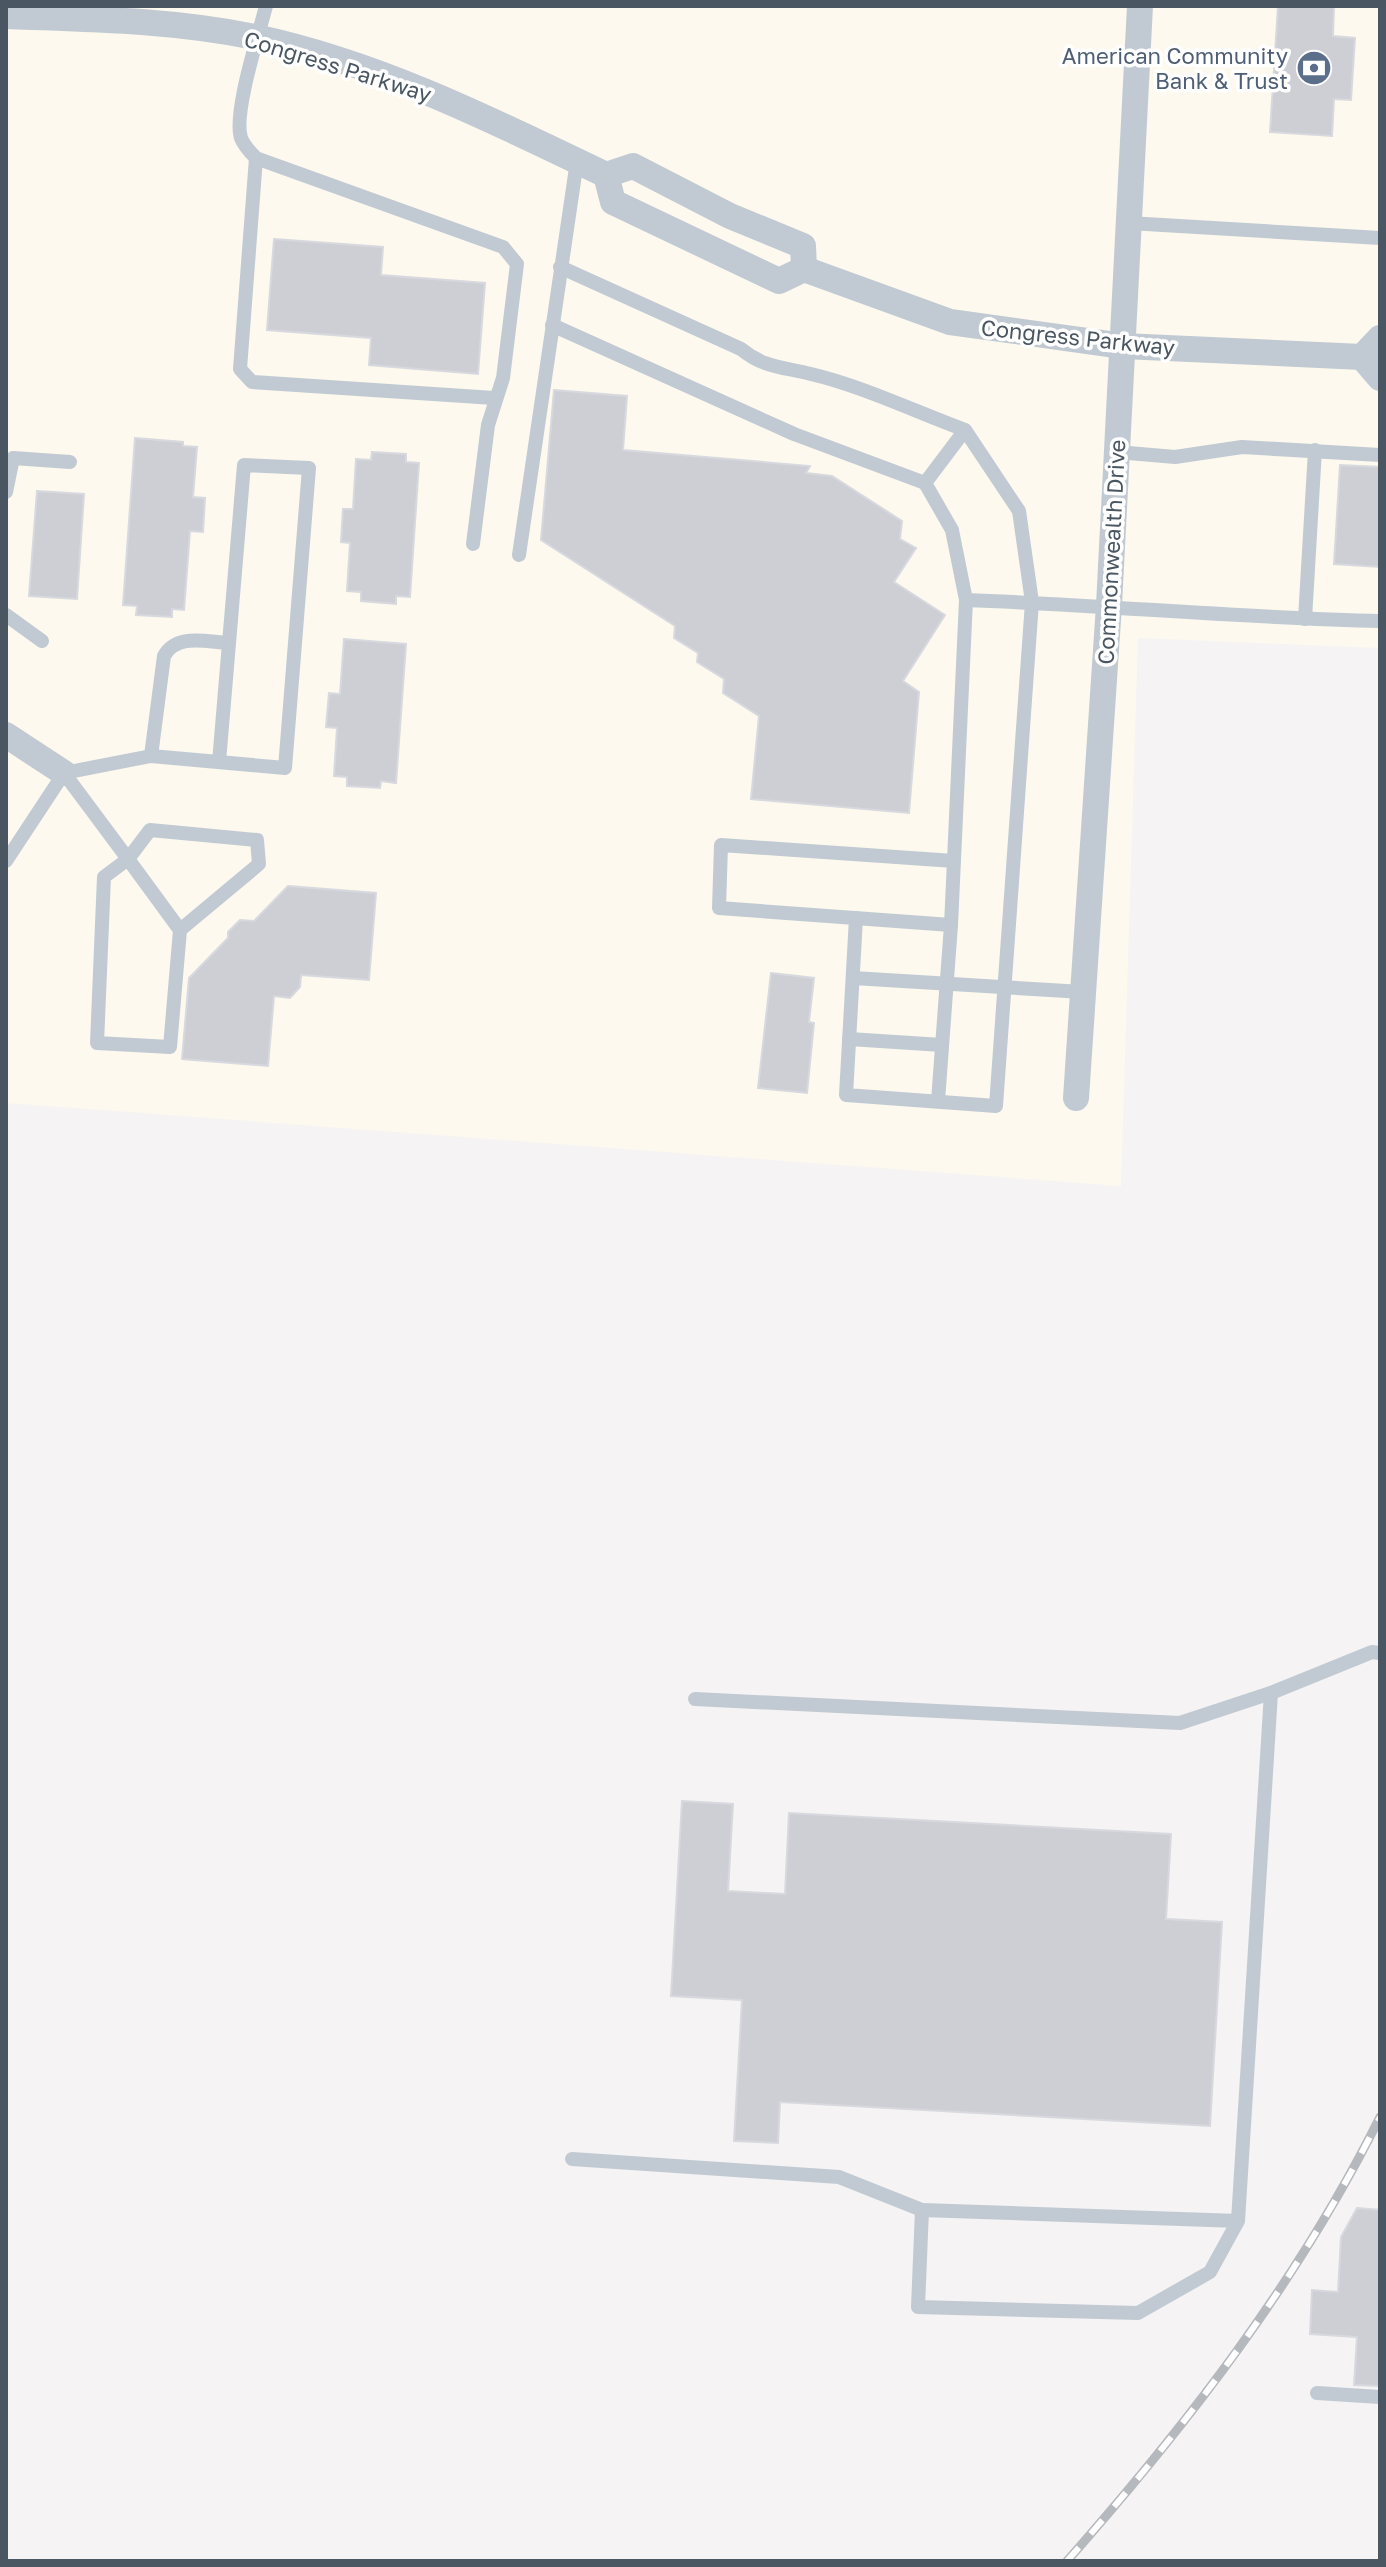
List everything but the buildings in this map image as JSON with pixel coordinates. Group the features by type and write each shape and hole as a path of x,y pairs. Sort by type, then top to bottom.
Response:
{"street":[{"name":"Commonwealth Drive","path":"1076,1098 1109,605 1140,6"},
{"name":"Congress Parkway","path":"6,16 148,21 258,38 407,85 478,113 606,175"},
{"path":"633,166 730,216 803,246 804,269 779,281 670,232 613,202 606,175 633,166"},
{"name":"Congress Parkway","path":"804,269 950,322 1123,346 1371,348 1380,378"},
{"path":"6,735 64,773"}],"lane":[{"path":"266,6 242,101 240,136 256,158 503,247 517,264 503,378 494,398 473,544"},
{"path":"256,158 240,369 252,382 494,398"},
{"path":"519,555 577,161"},
{"path":"1129,223 1380,238"},
{"path":"560,267 741,349 755,360 782,370 811,374 965,430 1019,511 1032,602 996,1106 846,1095 856,918"},
{"path":"552,325 794,434 925,483 952,530 966,600 951,925 938,1101"},
{"path":"925,483 965,430"},
{"path":"1117,452 1175,457 1242,447 1380,455"},
{"path":"1305,619 1315,450"},
{"path":"6,492 13,458 70,462"},
{"path":"6,861 64,773 151,756 285,768 309,468 244,465 219,762"},
{"path":"966,600 1380,621"},
{"path":"6,615 42,641"},
{"path":"151,756 164,656 170,645 180,640 229,643"},
{"path":"64,773 128,859 180,930 170,1047 97,1043 104,877 128,859 150,830 257,840 259,864 180,930"},
{"path":"951,925 719,908 721,845 954,861"},
{"path":"853,978 1083,992"},
{"path":"849,1039 942,1045"},
{"path":"695,1699 1180,1723 1271,1693 1372,1652 1380,1653"},
{"path":"922,2210 918,2307 1138,2313 1210,2272 1238,2221 1271,1693"},
{"path":"572,2159 839,2177 922,2210 1238,2221"},
{"path":"1317,2393 1380,2397"}],"shaded area":[{"path":"6,6 1380,6 1380,648 1138,638 1121,1186 6,1103"}],"railway":[{"path":"1067,2561 1155,2457 1238,2349 1314,2236 1380,2117"}],"place":[{"name":"American Community Bank & Trust","path":"1314,68"}]}
